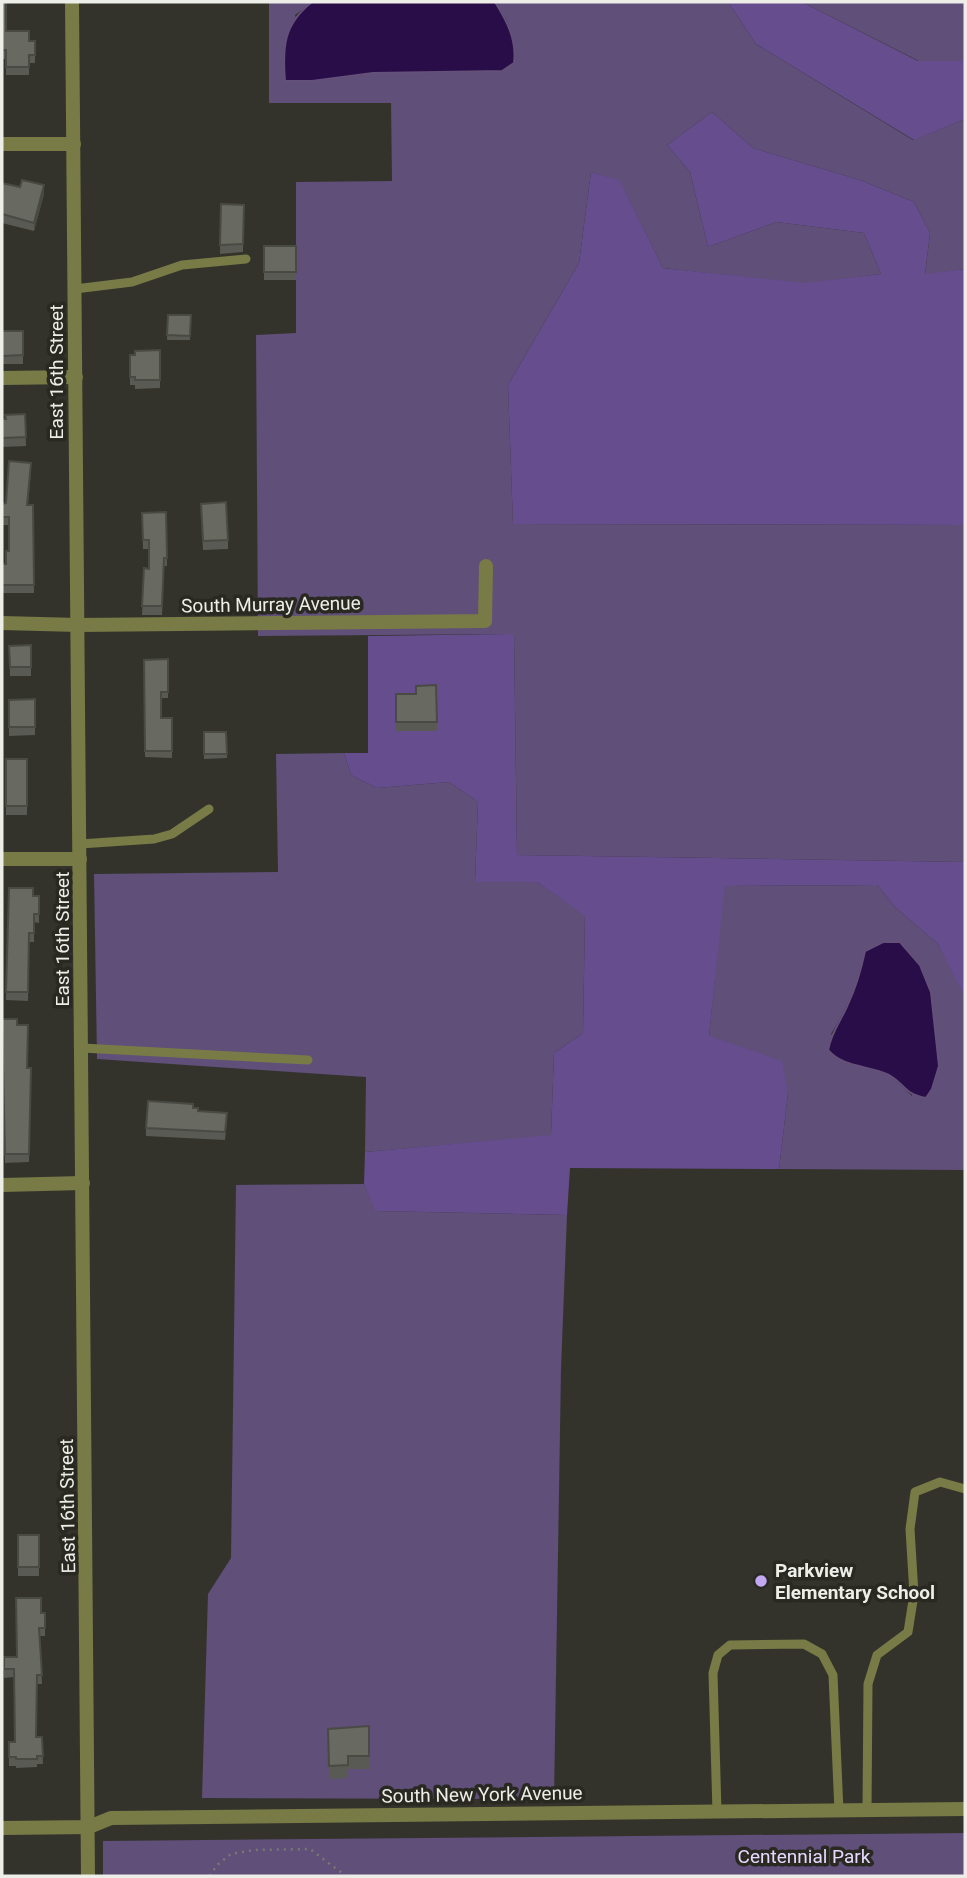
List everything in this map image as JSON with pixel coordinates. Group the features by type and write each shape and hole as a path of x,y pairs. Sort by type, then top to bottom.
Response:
{"street":[{"name":"East 16th Street","path":"72,2 88,1876"},
{"path":"2,144 74,144"},
{"path":"2,378 76,377"},
{"name":"South Murray Avenue","path":"2,623 78,625 485,621 486,566"},
{"path":"2,859 80,852"},
{"path":"2,1185 83,1184"},
{"name":"South New York Avenue","path":"2,1828 89,1827 111,1818 965,1809"}],"lane":[{"path":"75,289 132,282 182,265 246,259"},
{"path":"80,852 172,834 209,809"},
{"path":"82,1048 308,1060"},
{"path":"867,1810 868,1684 877,1655 908,1632 914,1594 910,1529 915,1492 940,1482 965,1489"},
{"path":"717,1812 713,1673 718,1655 730,1645 791,1644 804,1644 822,1654 833,1675 839,1811"}],"path":[{"path":"210,1876 217,1865 231,1854 254,1850 310,1849 346,1876"}],"green space":[{"path":"269,2 312,2 295,15 312,81 373,73 507,21 495,2 728,2 756,44 913,140 965,119 965,269 925,275 930,233 914,202 860,180 753,148 712,112 667,145 690,172 708,247 776,222 864,233 881,274 804,284 663,268 620,182 591,172 579,263 508,385 513,524 965,525 965,862 517,855 514,634 258,636 256,335 296,333 296,182 392,181 391,103 269,103"},
{"path":"802,2 965,2 965,61 919,61"},
{"path":"344,753 351,775 377,788 449,782 478,802 475,882 537,882 585,915 583,1033 554,1053 551,1136 365,1152 366,1077 97,1059 94,874 278,872 276,754"},
{"path":"877,885 895,907 938,944 964,992 965,1170 779,1169 788,1093 709,1036 724,886","holes":["900,942 920,965 931,992 912,1096 891,1076 866,1067 831,1034 852,994 865,951"]},
{"path":"364,1184 376,1211 567,1215 561,1369 554,1799 202,1798 208,1594 231,1558 236,1185"},
{"name":"Centennial Park","path":"965,1833 965,1876 103,1876 103,1841"}],"shaded area":[{"path":"312,2 495,2 510,31 514,46 514,63 502,71 373,73 312,81 285,81 285,46 290,27"},
{"path":"728,2 802,2 918,61 965,61 965,119 914,140 756,44"},
{"path":"712,112 753,148 860,180 914,202 930,233 925,274 965,269 965,525 513,524 508,385 579,263 591,172 620,181 663,268 804,283 881,274 864,233 776,222 708,247 690,172 667,145"},
{"path":"514,634 517,855 965,862 965,998 938,944 895,907 877,885 725,886 709,1036 782,1061 788,1093 779,1169 570,1168 567,1215 375,1211 364,1184 365,1152 551,1135 554,1053 583,1033 585,916 537,882 475,882 478,802 449,782 377,788 351,775 344,753 368,753 368,636"},
{"path":"883,942 900,942 920,965 931,992 939,1066 932,1089 926,1098 909,1092 889,1075 848,1063 828,1050 853,991 865,951"}],"building":[{"path":"2,2 6,2 6,31 29,31 29,41 35,41 35,55 29,55 29,67 6,67 6,50 2,50"},
{"path":"22,180 44,185 34,223 2,214 2,183 20,187"},
{"path":"221,204 244,205 243,244 220,245"},
{"path":"264,246 296,246 296,272 264,272"},
{"path":"168,315 191,315 190,336 167,335"},
{"path":"2,331 23,331 23,355 2,356"},
{"path":"160,350 160,380 135,380 135,377 130,377 130,355 135,355 135,351"},
{"path":"25,414 26,437 2,438 2,419 6,419 5,415"},
{"path":"9,461 31,463 27,505 33,505 34,585 2,585 2,564 6,564 6,551 9,551 9,517 2,517 2,504 6,503"},
{"path":"226,502 228,540 203,541 201,504"},
{"path":"166,512 167,558 164,558 162,606 142,606 144,568 149,569 149,540 143,540 142,513"},
{"path":"31,645 31,667 10,667 9,646"},
{"path":"168,659 168,692 161,692 161,718 172,718 172,751 145,751 144,660"},
{"path":"436,685 437,722 396,722 396,694 416,694 416,686"},
{"path":"35,699 35,727 9,727 9,700"},
{"path":"204,732 226,732 227,754 204,754"},
{"path":"6,759 27,759 27,806 6,806"},
{"path":"9,888 33,888 33,896 39,896 39,914 34,914 34,933 29,933 28,992 6,992"},
{"path":"2,1019 17,1019 17,1025 28,1025 27,1068 31,1068 29,1154 5,1154"},
{"path":"148,1101 193,1104 193,1108 198,1108 198,1111 227,1113 225,1132 146,1128"},
{"path":"18,1535 39,1535 39,1567 18,1567"},
{"path":"16,1598 41,1598 41,1613 45,1613 45,1628 39,1628 42,1675 37,1675 36,1737 42,1737 43,1756 37,1756 37,1759 9,1757 9,1742 15,1742 14,1669 4,1669 4,1657 17,1657"},
{"path":"369,1726 369,1756 348,1756 348,1765 329,1766 328,1729"}],"place":[{"name":"Parkview Elementary School","path":"761,1581"}]}
